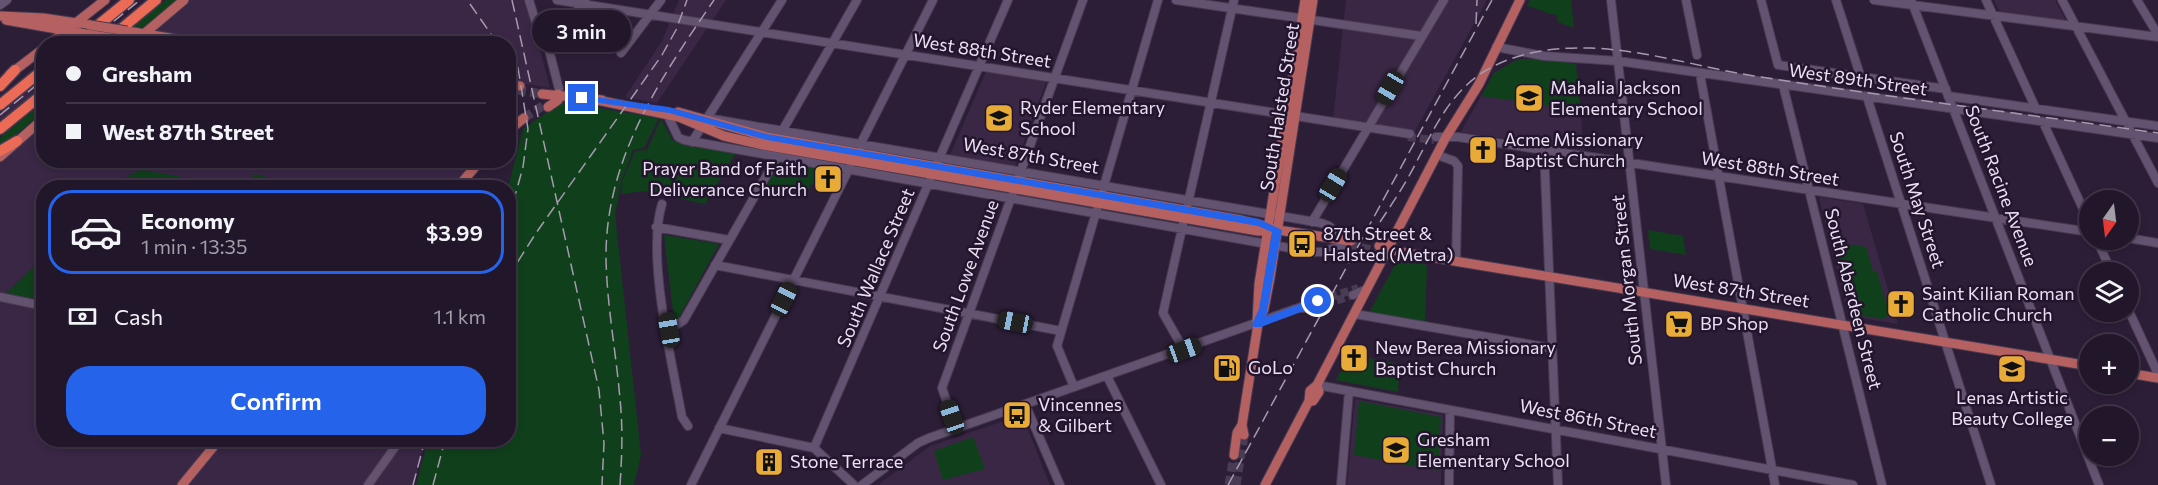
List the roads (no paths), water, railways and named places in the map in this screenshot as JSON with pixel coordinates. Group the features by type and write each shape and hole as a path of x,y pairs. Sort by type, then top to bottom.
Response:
{"highway":[{"path":"85,36 129,0"},
{"path":"113,36 156,0"},
{"path":"0,84 15,70"},
{"path":"0,105 36,76"},
{"path":"0,129 36,100"},
{"path":"0,151 17,141"}],"main road":[{"path":"59,36 105,0"},
{"path":"142,36 184,0"},
{"name":"South Halsted Street","path":"1305,0 1306,19"},
{"name":"South Halsted Street","path":"1233,455 1237,433 1243,430 1258,324 1264,309 1271,229 1275,216 1306,19 1313,0"},
{"path":"1265,485 1309,401 1312,401 1319,393 1317,385 1355,314 1359,291 1381,249 1472,92 1479,84 1520,0"},
{"path":"0,17 43,18 157,36"},
{"path":"0,17 98,36"},
{"path":"15,70 36,54"},
{"name":"West 87th Street","path":"544,92 669,110 704,122 740,141 776,143 934,170 1015,189 1186,210 1258,231 1271,229 1347,243"},
{"path":"547,105 558,100 558,94"},
{"name":"West 87th Street","path":"597,100 704,122"},
{"path":"516,126 525,120"},
{"path":"0,157 36,125"},
{"path":"464,180 474,168"},
{"name":"West 87th Street","path":"1381,249 2079,364"},
{"path":"2139,374 2158,376"},
{"path":"182,485 213,447"}],"street":[{"path":"0,6 7,0"},
{"path":"529,0 542,43 548,46 559,89 558,94"},
{"name":"West 88th Street","path":"557,0 585,2 1407,135"},
{"path":"621,53 661,0"},
{"path":"692,141 782,0"},
{"path":"776,143 857,0"},
{"path":"691,485 933,0"},
{"name":"South Wallace Street","path":"814,448 1008,0"},
{"name":"South Lowe Avenue","path":"956,428 942,388 1083,0"},
{"path":"1074,387 1057,345 1158,0"},
{"path":"1176,0 1421,36"},
{"path":"1184,350 1163,313 1234,0"},
{"path":"1312,222 1444,0"},
{"name":"South Morgan Street","path":"1611,0 1666,485"},
{"path":"1686,0 1697,55"},
{"name":"West 89th Street","path":"1761,0 1778,65 2036,109 2158,126"},
{"path":"1836,0 1861,78"},
{"path":"1874,0 1912,2 2158,36"},
{"path":"1986,0 2036,109"},
{"path":"2062,0 2158,183"},
{"path":"2137,0 2158,36"},
{"path":"548,46 585,2"},
{"name":"South Racine Avenue","path":"1912,2 2099,485"},
{"name":"West 89th Street","path":"1496,47 1583,60 1618,61 2158,138"},
{"path":"1700,74 1775,485"},
{"name":"South Aberdeen Street","path":"1783,85 1882,485"},
{"name":"South May Street","path":"1867,97 1991,485"},
{"name":"West 87th Street","path":"666,114 678,137 692,141 848,170 1021,171 1104,186 1186,210 1275,216 1312,222 1329,226 1347,243 1318,253 1095,213 1015,189"},
{"name":"West 87th Street","path":"704,122 783,130 861,144 934,170"},
{"path":"2043,122 2079,200"},
{"name":"West 88th Street","path":"1435,139 1456,137 2079,230"},
{"path":"1544,150 1558,485"},
{"path":"1437,155 1454,161 1458,170 1456,261"},
{"path":"669,330 684,320 777,157"},
{"path":"662,204 657,213 656,228 658,265 682,417 688,426"},
{"path":"656,228 729,240"},
{"path":"2139,240 2158,243"},
{"path":"715,265 1061,331"},
{"path":"0,297 36,304"},
{"path":"862,485 918,443 1316,304"},
{"path":"1355,314 1551,348"},
{"path":"2134,322 2158,376"},
{"path":"1107,376 1161,485"},
{"name":"West 86th Street","path":"1317,385 1853,485"},
{"path":"1341,485 1349,391"},
{"path":"1025,404 1060,485"},
{"path":"1449,485 1450,410"},
{"path":"719,428 814,448 854,485"},
{"path":"368,485 395,447"}],"tunnel":[{"path":"517,90 542,94"},
{"path":"524,118 547,103"},
{"path":"1408,137 1434,140"},
{"path":"1348,245 1376,251"},
{"path":"1318,301 1358,288"},
{"path":"1314,308 1353,295"},
{"path":"1236,485 1244,435"},
{"path":"1229,485 1234,455"}],"railway":[{"path":"96,36 140,0"},
{"path":"512,0 557,203"},
{"path":"557,203 662,55 676,30 687,0"},
{"path":"620,485 621,410 608,294 606,259 608,222 625,154 639,122 674,60 714,0"},
{"path":"1476,24 1477,0"},
{"path":"1228,485 1492,0"},
{"path":"470,4 492,36"},
{"path":"1380,222 1406,182 1440,118 1471,81 1509,59 1563,48 1611,49 1754,76 2158,133"},
{"path":"516,65 528,129 523,167 516,192"},
{"path":"0,115 36,86"},
{"path":"516,264 557,203"},
{"path":"557,203 599,390 604,443 602,485"},
{"path":"413,485 423,447"},
{"path":"433,485 443,447"}],"place":[{"name":"Mahalia Jackson Elementary School","path":"1529,98"},
{"name":"Ryder Elementary School","path":"999,118"},
{"name":"Acme Missionary Baptist Church","path":"1483,150"},
{"name":"Prayer Band of Faith Deliverance Church","path":"828,179"},
{"name":"87th Street & Halsted (Metra)","path":"1302,244"},
{"name":"Saint Kilian Roman Catholic Church","path":"1901,304"},
{"name":"BP Shop","path":"1679,324"},
{"name":"New Berea Missionary Baptist Church","path":"1354,358"},
{"name":"GoLo","path":"1227,368"},
{"name":"Lenas Artistic Beauty College","path":"2012,369"},
{"name":"Vincennes & Gilbert","path":"1017,415"},
{"name":"Gresham Elementary School","path":"1396,450"},
{"name":"Stone Terrace","path":"769,462"}]}
